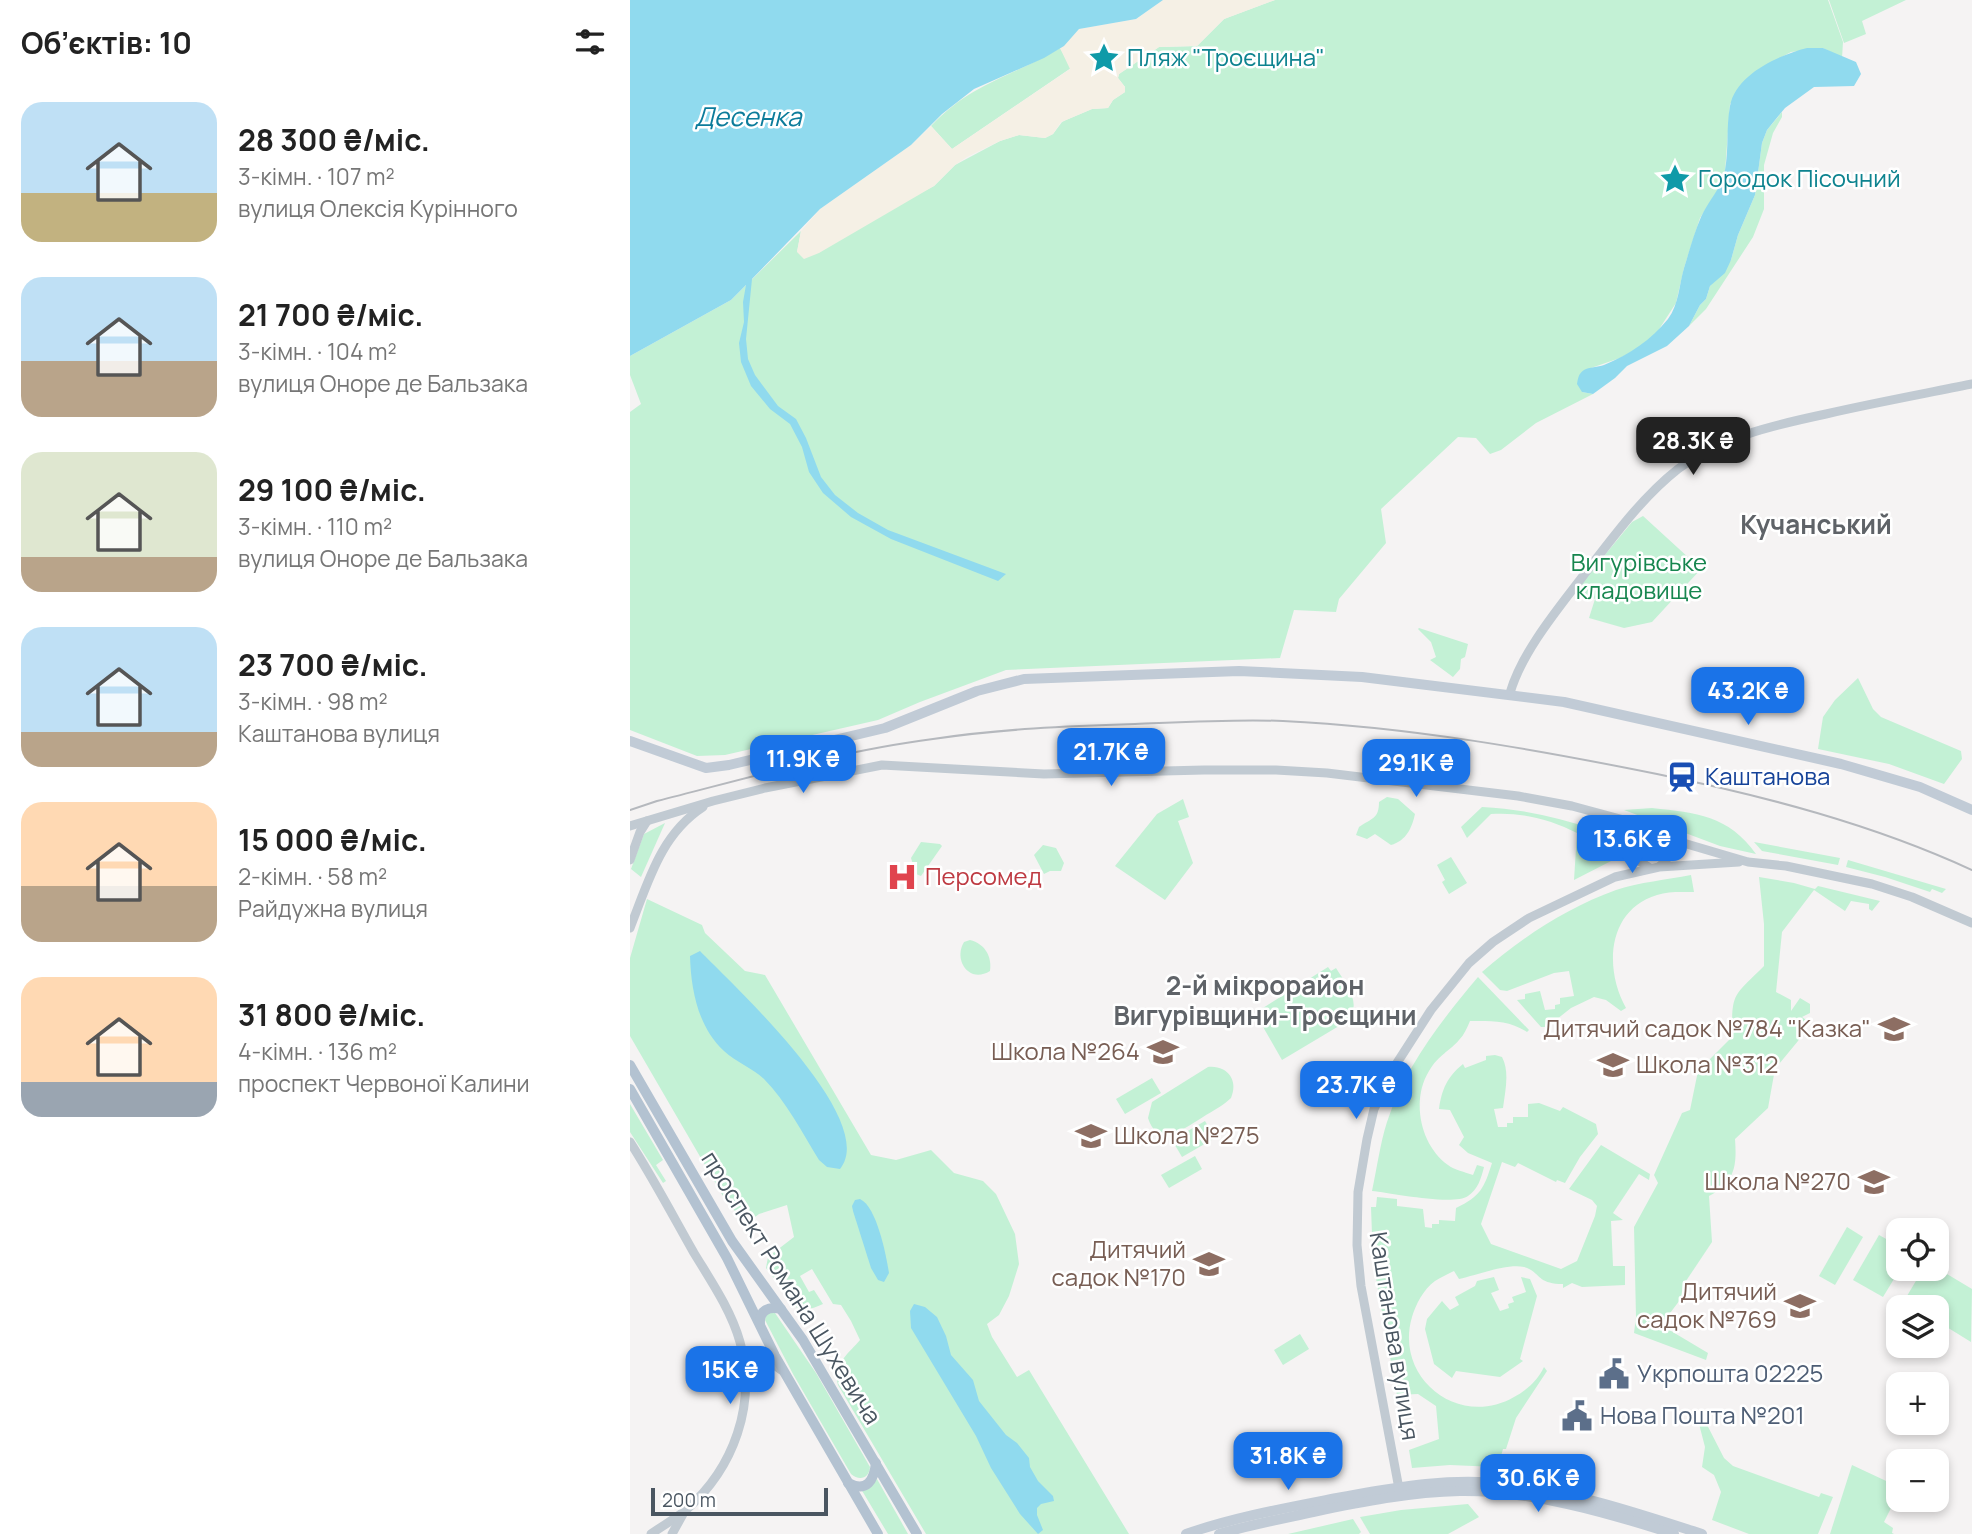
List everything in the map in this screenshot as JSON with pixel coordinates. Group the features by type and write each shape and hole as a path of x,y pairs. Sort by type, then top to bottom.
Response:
{"main road":[{"path":"630,741 706,768 885,728 977,691 1024,679 1239,671 1362,677 1510,693 1580,705 1841,764 1920,788 1972,810"},
{"name":"проспект Романа Шухевича","path":"630,1065 732,1241 803,1340 917,1534"},
{"name":"проспект Романа Шухевича","path":"632,1093 717,1240 785,1373 878,1534"},
{"path":"761,1326 760,1319 764,1310 775,1307 781,1309"},
{"path":"848,1483 858,1487 867,1485 873,1479 876,1464"},
{"path":"1186,1534 1279,1509 1461,1482 1504,1483 1547,1490 1702,1534"},
{"path":"1219,1534 1400,1492 1462,1491 1534,1498 1674,1534"}],"street":[{"path":"1510,693 1519,670 1546,625 1588,570 1650,495 1696,457 1762,428 1972,384"},
{"path":"630,826 713,801 868,766 895,764 1044,774 1204,770 1314,772 1518,796 1572,806 1635,823 1680,842 1748,862 1786,866 1872,884 1912,897 1972,923"},
{"path":"630,928 668,839 686,818 713,801"},
{"path":"1593,812 1622,827 1631,837 1641,864 1655,867 1668,859 1671,852 1668,841 1657,831"},
{"path":"630,860 640,832 648,820"},
{"path":"1635,851 1639,837 1657,831"},
{"name":"Каштанова вулиця","path":"1615,877 1629,866 1635,851"},
{"name":"Каштанова вулиця","path":"1400,1492 1364,1299 1357,1245 1358,1192 1374,1109 1383,1088 1409,1041 1469,963 1493,942 1529,918 1615,877 1655,867 1748,862"},
{"path":"630,1142 726,1308 740,1341 745,1366 745,1406 733,1444 711,1482 684,1511 651,1534"},
{"path":"745,1366 751,1356 761,1355 770,1359 785,1373"},
{"path":"672,1534 684,1511"}],"green space":[{"path":"1275,0 1828,0 1843,42 1842,58 1823,48 1791,52 1759,69 1730,104 1725,172 1719,188 1700,218 1676,303 1656,334 1620,358 1591,368 1582,392 1593,394 1536,423 1501,450 1490,454 1476,438 1458,437 1381,509 1386,543 1339,599 1336,612 1294,610 1280,658 1006,670 878,720 725,755 697,756 630,730 630,412 641,404 630,375 630,356 731,300 801,231 797,252 934,186 955,165 1000,141 1019,135 1045,138 1053,134 1066,120 1092,109 1108,108 1113,100 1125,92 1125,87 1118,78 1119,74 1159,47 1197,46 1224,19"},
{"path":"1829,0 1906,0 1862,21 1866,34 1844,43"},
{"path":"1060,48 1071,68 952,149 931,126 962,99"},
{"path":"1782,112 1764,165 1764,209 1753,237 1706,309 1689,326 1706,299 1710,286 1731,260 1755,195 1762,143 1767,130"},
{"name":"Вигурівське кладовище","path":"1643,516 1701,569 1652,622 1624,628 1589,618 1595,599 1576,590 1632,522"},
{"path":"1419,628 1468,644 1460,669 1453,677 1430,660 1436,657 1431,642"},
{"path":"1858,678 1873,709 1881,717 1961,751 1962,759 1944,784 1889,764 1818,749 1823,717 1835,700"},
{"path":"1387,797 1398,799 1415,814 1404,837 1391,845 1375,834 1367,839 1356,835 1359,827 1376,815 1379,802"},
{"path":"1183,799 1189,817 1178,821 1193,863 1165,900 1115,866 1157,814"},
{"path":"1482,807 1540,814 1606,833 1618,840 1619,853 1617,858 1574,880 1577,833 1535,818 1491,814 1467,838 1461,827"},
{"path":"1652,808 1710,818 1734,831 1756,854 1720,846 1624,810"},
{"path":"665,823 641,877 631,869 644,834"},
{"path":"921,842 942,846 921,876 916,874 911,858"},
{"path":"1754,842 1840,858 1838,865 1762,851"},
{"path":"1043,845 1056,848 1064,863 1061,871 1044,874 1034,855"},
{"path":"1451,857 1467,883 1449,894 1437,865"},
{"path":"1848,860 1946,889 1942,893 1932,889 1930,892 1846,867"},
{"path":"1691,875 1694,892 1657,895 1640,903 1619,927 1613,959 1619,993 1626,1008 1621,1011 1606,1000 1594,997 1571,1008 1547,1027 1541,1027 1517,1000 1525,999 1525,994 1540,991 1545,1010 1555,1009 1555,1005 1560,1004 1560,998 1574,996 1569,971 1554,973 1507,991 1500,990 1482,972 1528,936 1597,897 1625,887"},
{"path":"1759,877 1815,889 1818,886 1880,901 1872,911 1869,904 1851,901 1845,911 1814,890 1782,932 1776,992 1791,1000 1791,1011 1800,998 1810,1004 1810,1013 1802,1017 1809,1022 1798,1041 1775,1069 1768,1108 1735,1139 1735,1165 1729,1179 1709,1196 1712,1242 1684,1284 1686,1292 1661,1325 1708,1353 1706,1360 1634,1333 1634,1227 1658,1183 1654,1175 1682,1113 1690,1110 1698,1071 1732,1037 1732,1011 1736,997 1764,966 1764,924"},
{"path":"647,899 702,925 705,933 745,971 765,975 871,1155 896,1160 931,1150 954,1173 983,1181 996,1194 1015,1234 1019,1264 1009,1296 999,1315 987,1324 992,1337 1017,1377 1029,1370 1129,1534 926,1534 838,1385 839,1366 860,1340 851,1321 841,1305 833,1304 812,1269 800,1276 809,1292 814,1290 823,1304 804,1309 797,1308 766,1268 768,1257 794,1237 787,1205 759,1214 747,1223 727,1203 630,1036 630,958"},
{"path":"970,940 980,944 986,951 990,960 990,971 976,974 965,968 960,956 961,949 964,942"},
{"path":"1328,967 1331,971 1336,968 1349,989 1354,1003 1353,1010 1344,1023 1282,1060 1255,1013"},
{"path":"1478,977 1529,1030 1527,1032 1500,1022 1470,1021 1461,1038 1429,1071 1420,1095 1420,1108 1425,1134 1438,1156 1450,1167 1473,1175 1477,1165 1484,1167 1479,1183 1468,1196 1449,1200 1372,1191 1385,1130 1404,1082 1438,1028"},
{"path":"1486,1056 1502,1057 1506,1076 1503,1108 1494,1109 1498,1127 1507,1127 1507,1123 1513,1123 1513,1117 1528,1117 1528,1104 1539,1103 1560,1111 1563,1107 1596,1124 1598,1134 1565,1183 1556,1182 1518,1163 1515,1167 1502,1162 1481,1224 1491,1244 1561,1269 1577,1261 1597,1206 1592,1200 1569,1189 1601,1145 1650,1174 1649,1180 1639,1174 1613,1213 1623,1220 1611,1221 1613,1266 1625,1266 1625,1285 1582,1287 1572,1283 1563,1288 1563,1284 1548,1282 1529,1269 1517,1266 1459,1279 1454,1271 1435,1281 1427,1289 1412,1317 1409,1339 1413,1360 1422,1378 1436,1392 1453,1402 1472,1407 1493,1405 1523,1391 1544,1367 1547,1371 1516,1418 1506,1449 1503,1449 1501,1456 1497,1458 1496,1467 1450,1465 1412,1468 1409,1450 1439,1439 1436,1406 1418,1394 1397,1395 1373,1262 1371,1207 1376,1207 1377,1197 1397,1199 1397,1206 1423,1209 1425,1227 1432,1228 1432,1224 1439,1224 1439,1220 1455,1221 1456,1208 1480,1190 1492,1163 1468,1153 1459,1145 1464,1137 1450,1110 1439,1109 1442,1095 1446,1084 1463,1064 1465,1068 1486,1060"},
{"path":"1208,1067 1221,1068 1230,1075 1233,1085 1231,1098 1180,1131 1165,1135 1152,1128 1148,1118 1152,1102"},
{"path":"1152,1078 1161,1093 1125,1114 1116,1099"},
{"path":"630,1104 663,1160 656,1165 666,1181 663,1183 630,1132"},
{"path":"1205,1121 1215,1138 1182,1157 1172,1140"},
{"path":"1195,1156 1202,1169 1169,1188 1161,1175"},
{"path":"1847,1227 1863,1237 1835,1285 1819,1276"},
{"path":"1879,1235 1886,1239 1886,1281 1893,1281 1883,1297 1853,1280"},
{"path":"1949,1275 1972,1289 1971,1342 1949,1328 1949,1295 1908,1295 1916,1281 1949,1281"},
{"path":"1494,1277 1499,1290 1491,1293 1500,1311 1509,1308 1508,1304 1514,1302 1512,1297 1526,1292 1521,1277 1530,1279 1537,1296 1520,1359 1523,1361 1500,1377 1456,1371 1452,1378 1434,1364 1425,1329 1427,1319 1442,1301 1450,1310 1459,1305 1455,1297 1475,1286 1477,1281"},
{"path":"767,1313 775,1313 816,1373 870,1467 863,1478 851,1474 793,1374 765,1320"},
{"path":"1300,1334 1309,1349 1283,1365 1274,1350"},
{"path":"1703,1417 1724,1458 1733,1466 1819,1497 1821,1493 1833,1497 1818,1534 1749,1534 1712,1520 1721,1492 1714,1475 1702,1467 1705,1447 1698,1420"},
{"path":"1852,1465 1886,1481 1886,1512 1889,1512 1884,1522 1893,1528 1894,1534 1830,1534"},
{"path":"877,1479 908,1534 888,1534 861,1489"},
{"path":"1468,1504 1479,1517 1448,1534 1370,1534 1360,1517 1401,1510"},
{"path":"1353,1519 1361,1532 1359,1534 1288,1534"}],"sand":[{"path":"1163,0 1275,0 1224,19 1197,46 1159,47 1119,74 1118,78 1125,87 1125,92 1113,100 1108,108 1092,109 1061,122 1053,134 1045,138 1019,135 1000,141 967,157 934,186 819,253 804,259 797,252 801,231 820,209 911,145 931,126 952,149 1070,69 1060,48 1079,29 1136,19"}],"water":[{"name":"Десенка","path":"630,0 1163,0 1136,19 1079,29 1064,46 1044,58 974,89 942,114 911,145 820,209 752,279 746,339 748,359 755,375 778,406 796,419 821,477 835,495 858,513 888,530 1006,574 998,581 891,539 851,517 823,493 809,472 802,447 790,424 770,409 751,386 741,362 739,343 744,322 746,285 731,300 630,356"},
{"path":"1807,48 1823,48 1856,62 1861,74 1854,86 1814,87 1785,108 1767,130 1762,143 1755,195 1731,260 1725,273 1710,286 1706,299 1689,326 1667,346 1627,366 1593,394 1582,392 1577,384 1582,372 1604,365 1631,351 1654,334 1672,313 1698,223 1723,177 1730,106 1741,84 1772,61"},
{"path":"700,951 769,1022 822,1087 840,1119 847,1147 840,1169 827,1167 819,1160 780,1097 764,1079 724,1051 708,1031 694,995 691,969 690,956"},
{"path":"860,1199 871,1211 880,1232 889,1273 884,1282 878,1280 871,1268 853,1211 855,1200"},
{"path":"914,1304 925,1307 937,1317 951,1355 973,1380 979,1401 1006,1435 1017,1443 1029,1458 1030,1467 1038,1481 1053,1496 1054,1501 1041,1504 1037,1508 1043,1530 1038,1534 1020,1514 991,1468 976,1436 911,1328 910,1311"}],"tram line":[{"path":"630,810 760,774 898,744 1008,730 1283,721 1377,728 1471,740 1657,774 1777,802 1857,825 1972,870"}],"place":[{"name":"Пляж \"Троєщина\"","path":"1104,58"},
{"name":"Городок Пісочний","path":"1675,179"},
{"name":"Каштанова","path":"1682,777"},
{"name":"Персомед","path":"902,877"},
{"name":"Дитячий садок №784 \"Казка\"","path":"1894,1029"},
{"name":"Школа №264","path":"1163,1052"},
{"name":"Школа №312","path":"1613,1065"},
{"name":"Школа №275","path":"1091,1136"},
{"name":"Школа №270","path":"1874,1182"},
{"name":"Дитячий садок №170","path":"1209,1264"},
{"name":"Дитячий садок №769","path":"1800,1306"},
{"name":"Укрпошта 02225","path":"1614,1374"},
{"name":"Нова Пошта №201","path":"1577,1416"}],"district":[{"name":"Кучанський","path":"1816,525"},
{"name":"2-й мікрорайон Вигурівщини-Троєщини","path":"1265,1001"}]}
